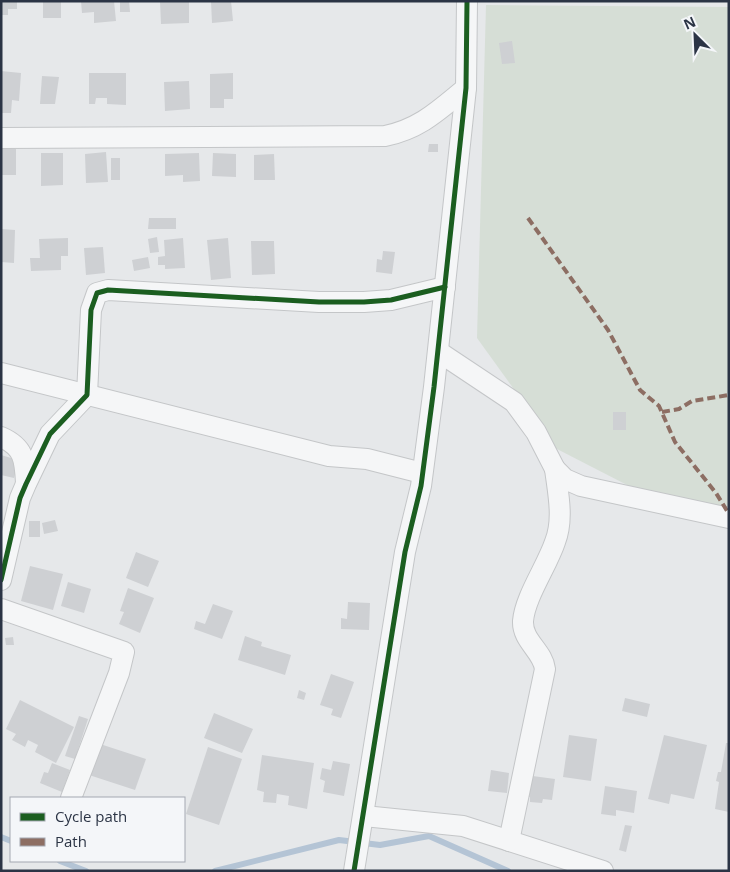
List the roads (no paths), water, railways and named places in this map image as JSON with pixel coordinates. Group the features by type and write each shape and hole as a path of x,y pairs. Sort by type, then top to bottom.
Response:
{"street":[{"path":"355,866 405,552 422,473 439,352 466,88 467,1"},
{"path":"1,138 385,136 406,132 425,122 466,88"},
{"path":"1,580 20,498 26,484 50,434 87,395 91,310 97,293 108,290 319,302 364,302 391,300 445,288"},
{"path":"439,352 514,402 536,432 555,469 565,479 581,486 729,518"},
{"path":"1,373 330,456 367,460 422,473"},
{"path":"1,436 13,442 25,459 26,484"},
{"path":"509,841 539,689 545,670 544,662 525,635 523,622 528,605 556,541 560,524 560,507 555,469"},
{"path":"1,609 124,652 117,678 70,797"},
{"path":"363,821 463,826 603,871"}],"waterway":[{"path":"215,871 339,840 380,845 429,836 508,871"},
{"path":"1,837 10,841"},
{"path":"63,862 86,871"}]}
